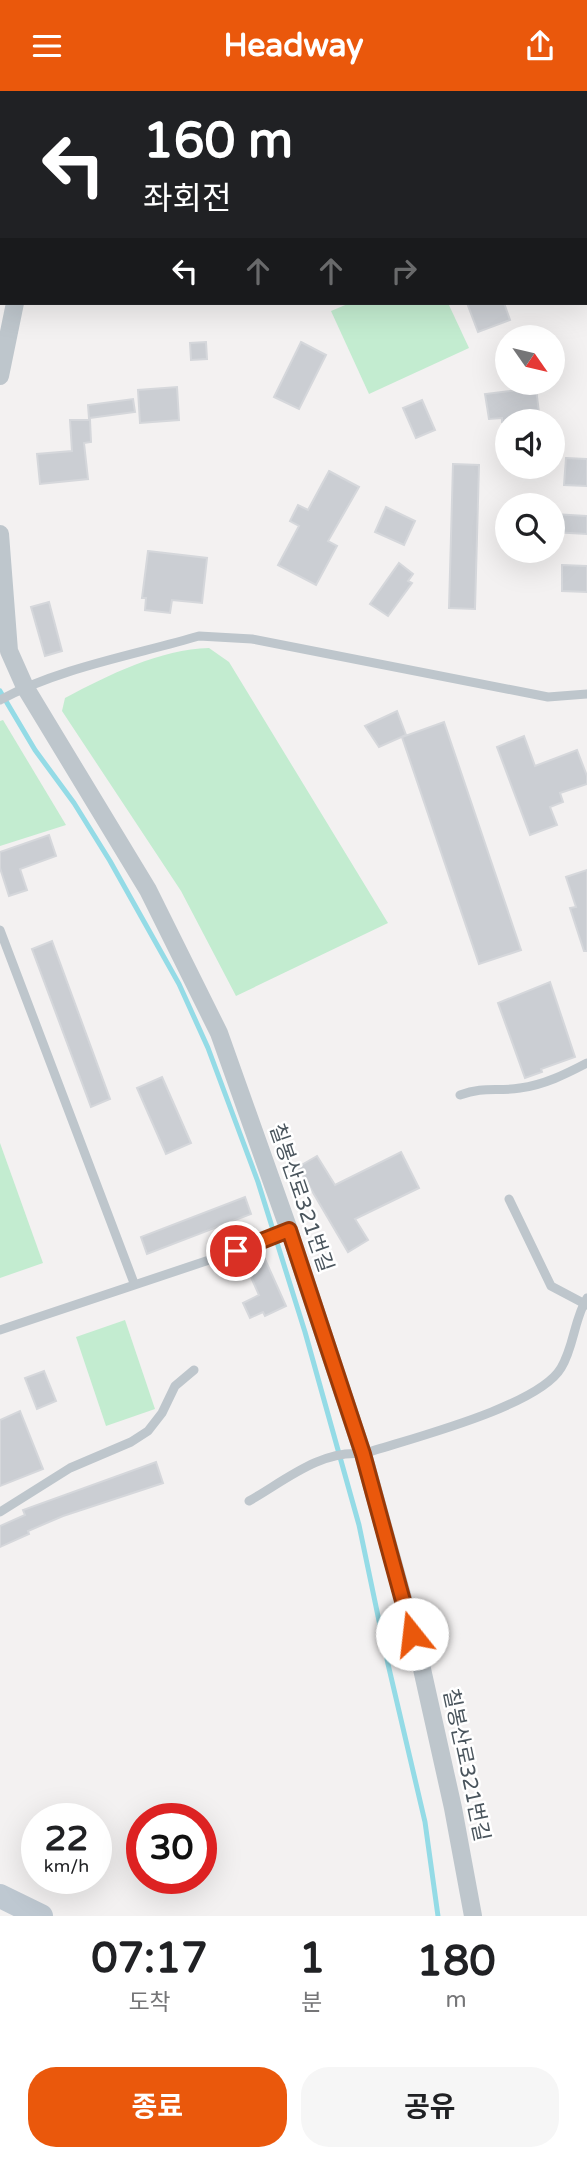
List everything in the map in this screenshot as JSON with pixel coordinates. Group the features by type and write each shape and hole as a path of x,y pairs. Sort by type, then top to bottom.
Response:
{"street":[{"path":"0,376 15,305"},
{"name":"칠봉산로321번길","path":"0,534 9,651 25,687 148,890 219,1033 289,1230 419,1660 453,1808 473,1916"},
{"path":"0,1896 41,1916"}],"lane":[{"path":"0,701 25,687 199,636 252,639 548,697 587,694"},
{"path":"0,930 134,1283"},
{"path":"460,1095 478,1088 519,1089 538,1084 587,1063"},
{"path":"249,1501 327,1456 356,1453 482,1415 523,1399 546,1385 562,1368 586,1302 551,1286 509,1199"},
{"path":"0,1330 262,1242 289,1230"},
{"path":"0,1513 61,1473 131,1442 148,1431 163,1413 175,1386 194,1370"}],"green space":[{"path":"345,305 449,305 469,348 369,394 331,311"},
{"path":"209,648 229,662 388,923 236,996 181,891 62,711 65,698 117,672 172,653"},
{"path":"3,720 66,825 0,846 0,721"},
{"path":"0,1143 43,1263 0,1278"},
{"path":"125,1320 155,1409 106,1426 76,1337"}],"building":[{"path":"468,305 505,305 510,320 478,332"},
{"path":"206,342 207,359 191,360 190,343"},
{"path":"301,342 326,355 299,409 274,397"},
{"path":"177,387 179,420 140,423 138,390"},
{"path":"485,394 537,395 539,409 495,409 495,419 489,419"},
{"path":"133,399 135,412 89,418 88,405"},
{"path":"422,400 435,430 416,438 403,408"},
{"path":"70,420 90,420 91,442 84,443 88,479 40,484 37,454 72,451"},
{"path":"566,458 587,459 587,486 564,485"},
{"path":"453,464 479,465 475,609 449,608"},
{"path":"329,471 359,487 328,541 337,546 316,585 278,565 299,526 290,521 298,505 308,510"},
{"path":"386,507 415,521 404,545 375,532"},
{"path":"565,515 587,516 587,534 565,533"},
{"path":"148,551 207,558 202,603 172,600 170,613 145,610 146,598 142,598"},
{"path":"399,563 413,574 408,581 412,583 388,616 370,604"},
{"path":"562,565 587,566 587,592 562,591"},
{"path":"49,602 62,651 45,656 31,607"},
{"path":"397,711 406,735 379,747 365,726"},
{"path":"444,722 521,950 479,964 402,737"},
{"path":"524,736 535,766 577,750 587,776 587,784 560,793 563,802 550,807 557,825 530,835 497,747"},
{"path":"49,835 56,856 20,869 27,890 9,896 0,868 0,852"},
{"path":"587,870 587,951 584,951 570,908 576,907 566,877"},
{"path":"52,941 110,1099 91,1107 32,949"},
{"path":"550,982 575,1057 541,1069 542,1072 525,1078 498,1003"},
{"path":"162,1077 191,1143 166,1154 137,1088"},
{"path":"401,1152 419,1188 355,1219 368,1240 348,1252 298,1167 317,1156 335,1185"},
{"path":"245,1197 251,1214 147,1254 141,1237"},
{"path":"257,1257 264,1257 286,1306 265,1316 263,1312 250,1318 243,1303 259,1295 246,1266"},
{"path":"44,1371 56,1401 37,1409 25,1378"},
{"path":"20,1411 43,1469 0,1486 0,1420"},
{"path":"156,1462 163,1483 63,1516 0,1547 0,1526 25,1515 23,1510"}],"waterway":[{"path":"0,691 35,750 74,803 110,861 179,984 208,1048 258,1182 305,1332 359,1525 425,1822 438,1916"}],"route":[{"path":"236,1251 289,1230 363,1454 412,1634"}]}
